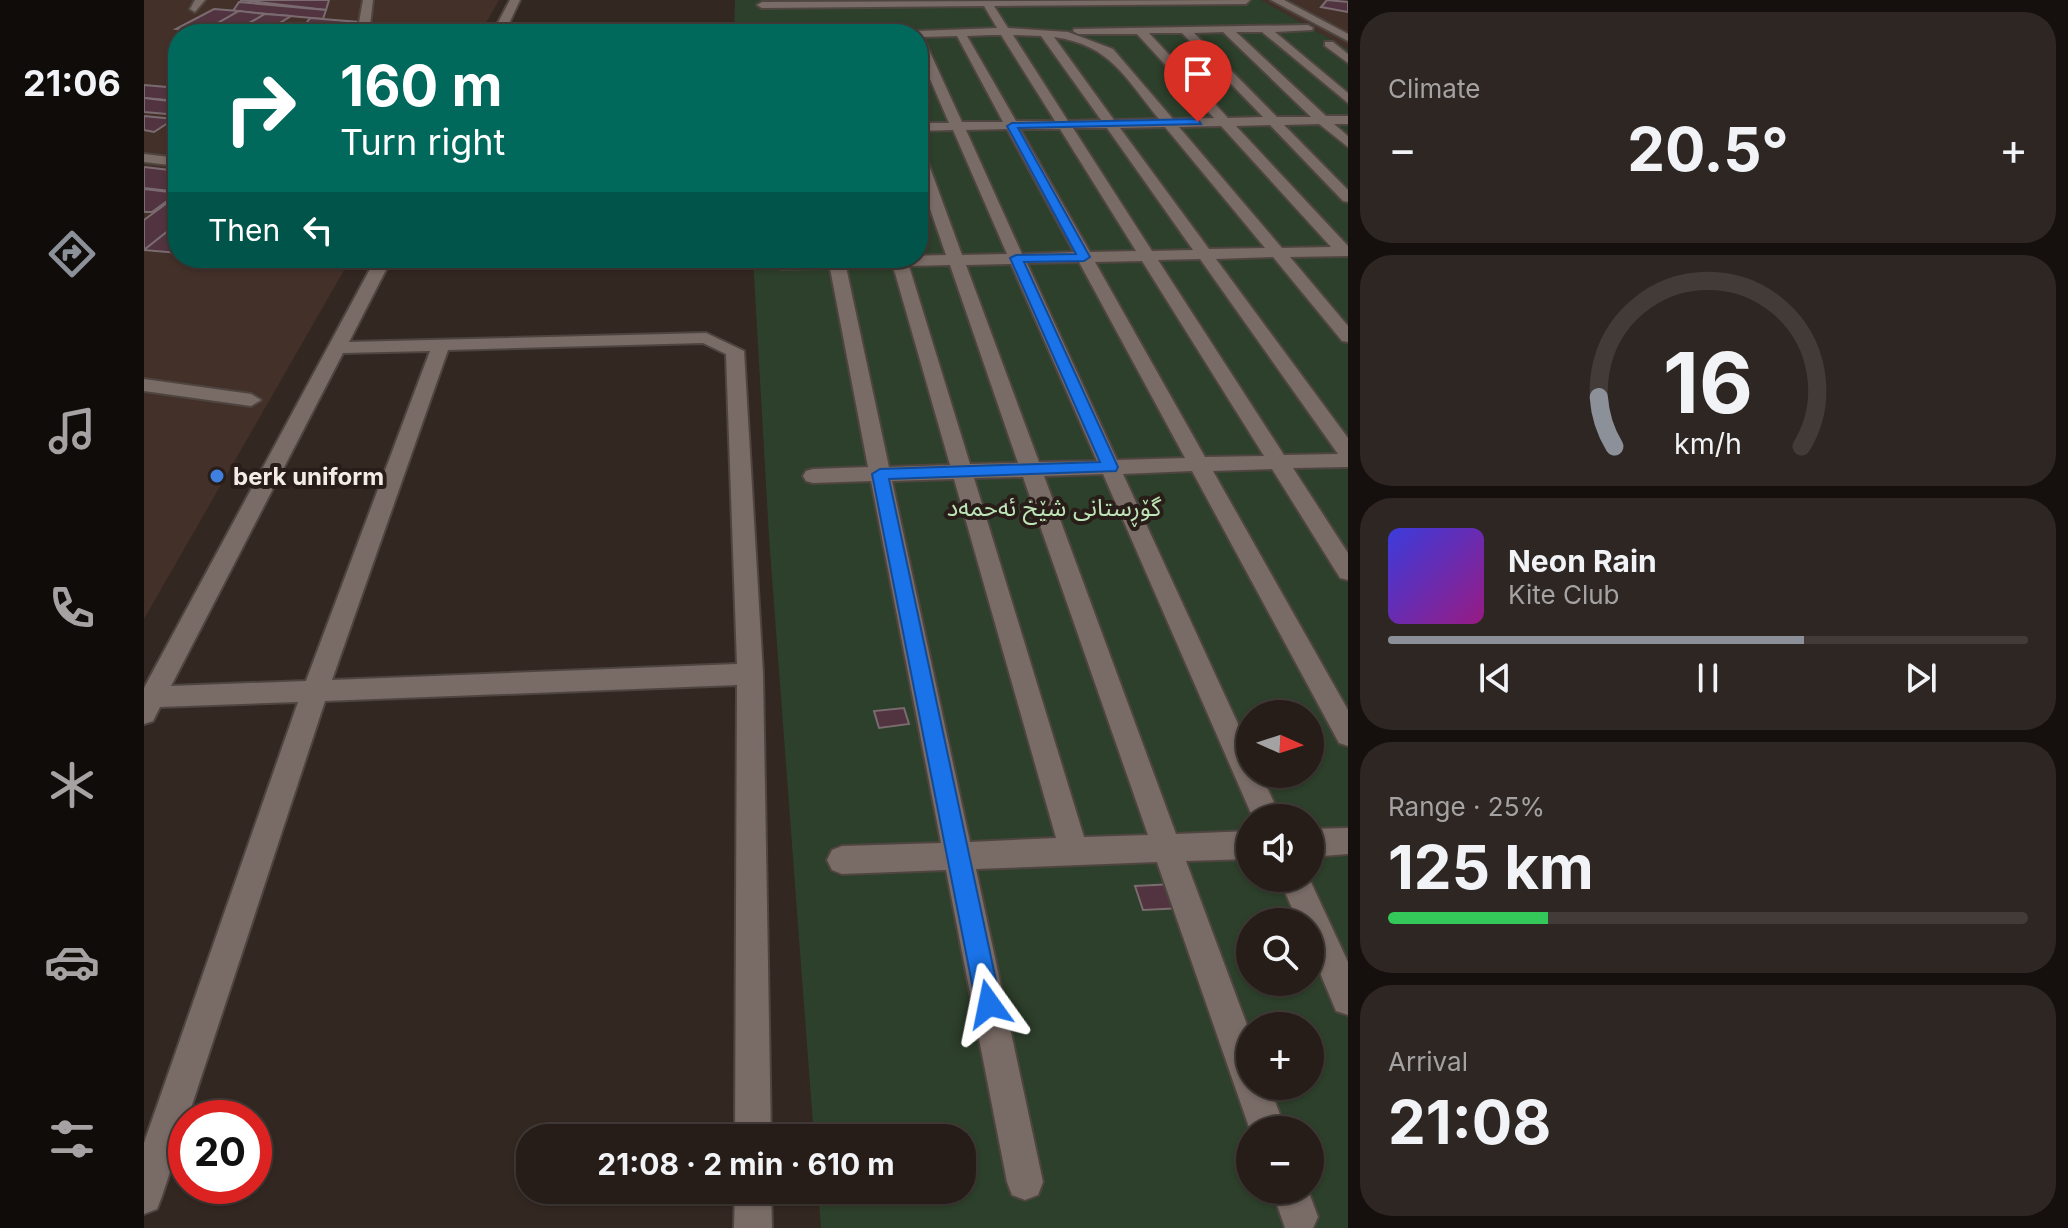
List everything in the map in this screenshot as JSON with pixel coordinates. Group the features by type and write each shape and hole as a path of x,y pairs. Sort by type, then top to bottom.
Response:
{"street":[{"path":"364,24 368,0"},
{"path":"503,24 515,0"},
{"path":"1276,0 1348,38"},
{"path":"986,1 1003,22 1063,125 1348,572"},
{"path":"762,5 1246,1"},
{"path":"1290,8 1334,16"},
{"path":"980,17 1083,39 1109,51 1348,337"},
{"path":"928,36 961,34 1003,22"},
{"path":"1050,33 1308,28"},
{"path":"1226,29 1348,143"},
{"path":"1265,29 1348,99"},
{"path":"1140,30 1346,251"},
{"path":"1185,30 1348,198"},
{"path":"1050,33 1111,124 1348,453"},
{"path":"961,34 1348,735"},
{"path":"1329,44 1348,60"},
{"path":"928,59 1261,804"},
{"path":"928,127 1348,120"},
{"path":"144,158 168,161"},
{"path":"928,182 1236,1041"},
{"path":"928,260 1346,251"},
{"path":"148,705 379,268"},
{"path":"839,268 1025,1182"},
{"path":"902,268 1074,851"},
{"path":"337,348 706,338 735,351 750,674 753,1124"},
{"path":"144,1196 315,691 441,345"},
{"path":"144,385 251,400"},
{"path":"813,476 1348,460"},
{"path":"148,705 315,691 750,674"},
{"path":"1324,842 1348,841"},
{"path":"842,860 1236,846"},
{"path":"1300,892 1348,999"},
{"path":"753,1204 753,1228"}],"shaded area":[{"path":"144,0 499,0 486,24 168,24 168,268 345,268 144,619"},
{"path":"1261,0 1348,0 1348,49"}],"green space":[{"name":"گۆڕستانی شێخ ئەحمەد","path":"735,0 1261,0 1348,49 1348,1228 821,1228 819,1204 976,1204 976,1124 813,1124 769,537 754,268 928,268 928,24 734,24"}],"building":[{"path":"240,0 329,0 326,10"},
{"path":"1327,0 1348,2 1348,12 1321,7"},
{"path":"239,2 326,10 323,19 233,11"},
{"path":"214,9 239,11 216,24 186,24"},
{"path":"239,11 265,14 248,24 216,24"},
{"path":"265,14 291,16 278,24 248,24"},
{"path":"310,18 359,22 359,24 306,24"},
{"path":"144,85 168,87 168,100 144,98"},
{"path":"144,98 168,101 168,114 144,112"},
{"path":"144,116 168,118 168,123 154,132 144,130"},
{"path":"144,167 168,170 168,191 144,188"},
{"path":"144,189 168,192 168,200 152,212 144,212"},
{"path":"168,202 168,231 144,250 144,220"},
{"path":"168,231 168,252 144,250"},
{"path":"904,708 909,724 879,728 874,711"},
{"path":"1174,884 1183,908 1143,910 1135,886"}],"place":[{"name":"berk uniform","path":"217,476"}],"route":[{"path":"989,1004 880,474 1110,467 1016,258 1084,257 1012,126 1198,122"}]}
